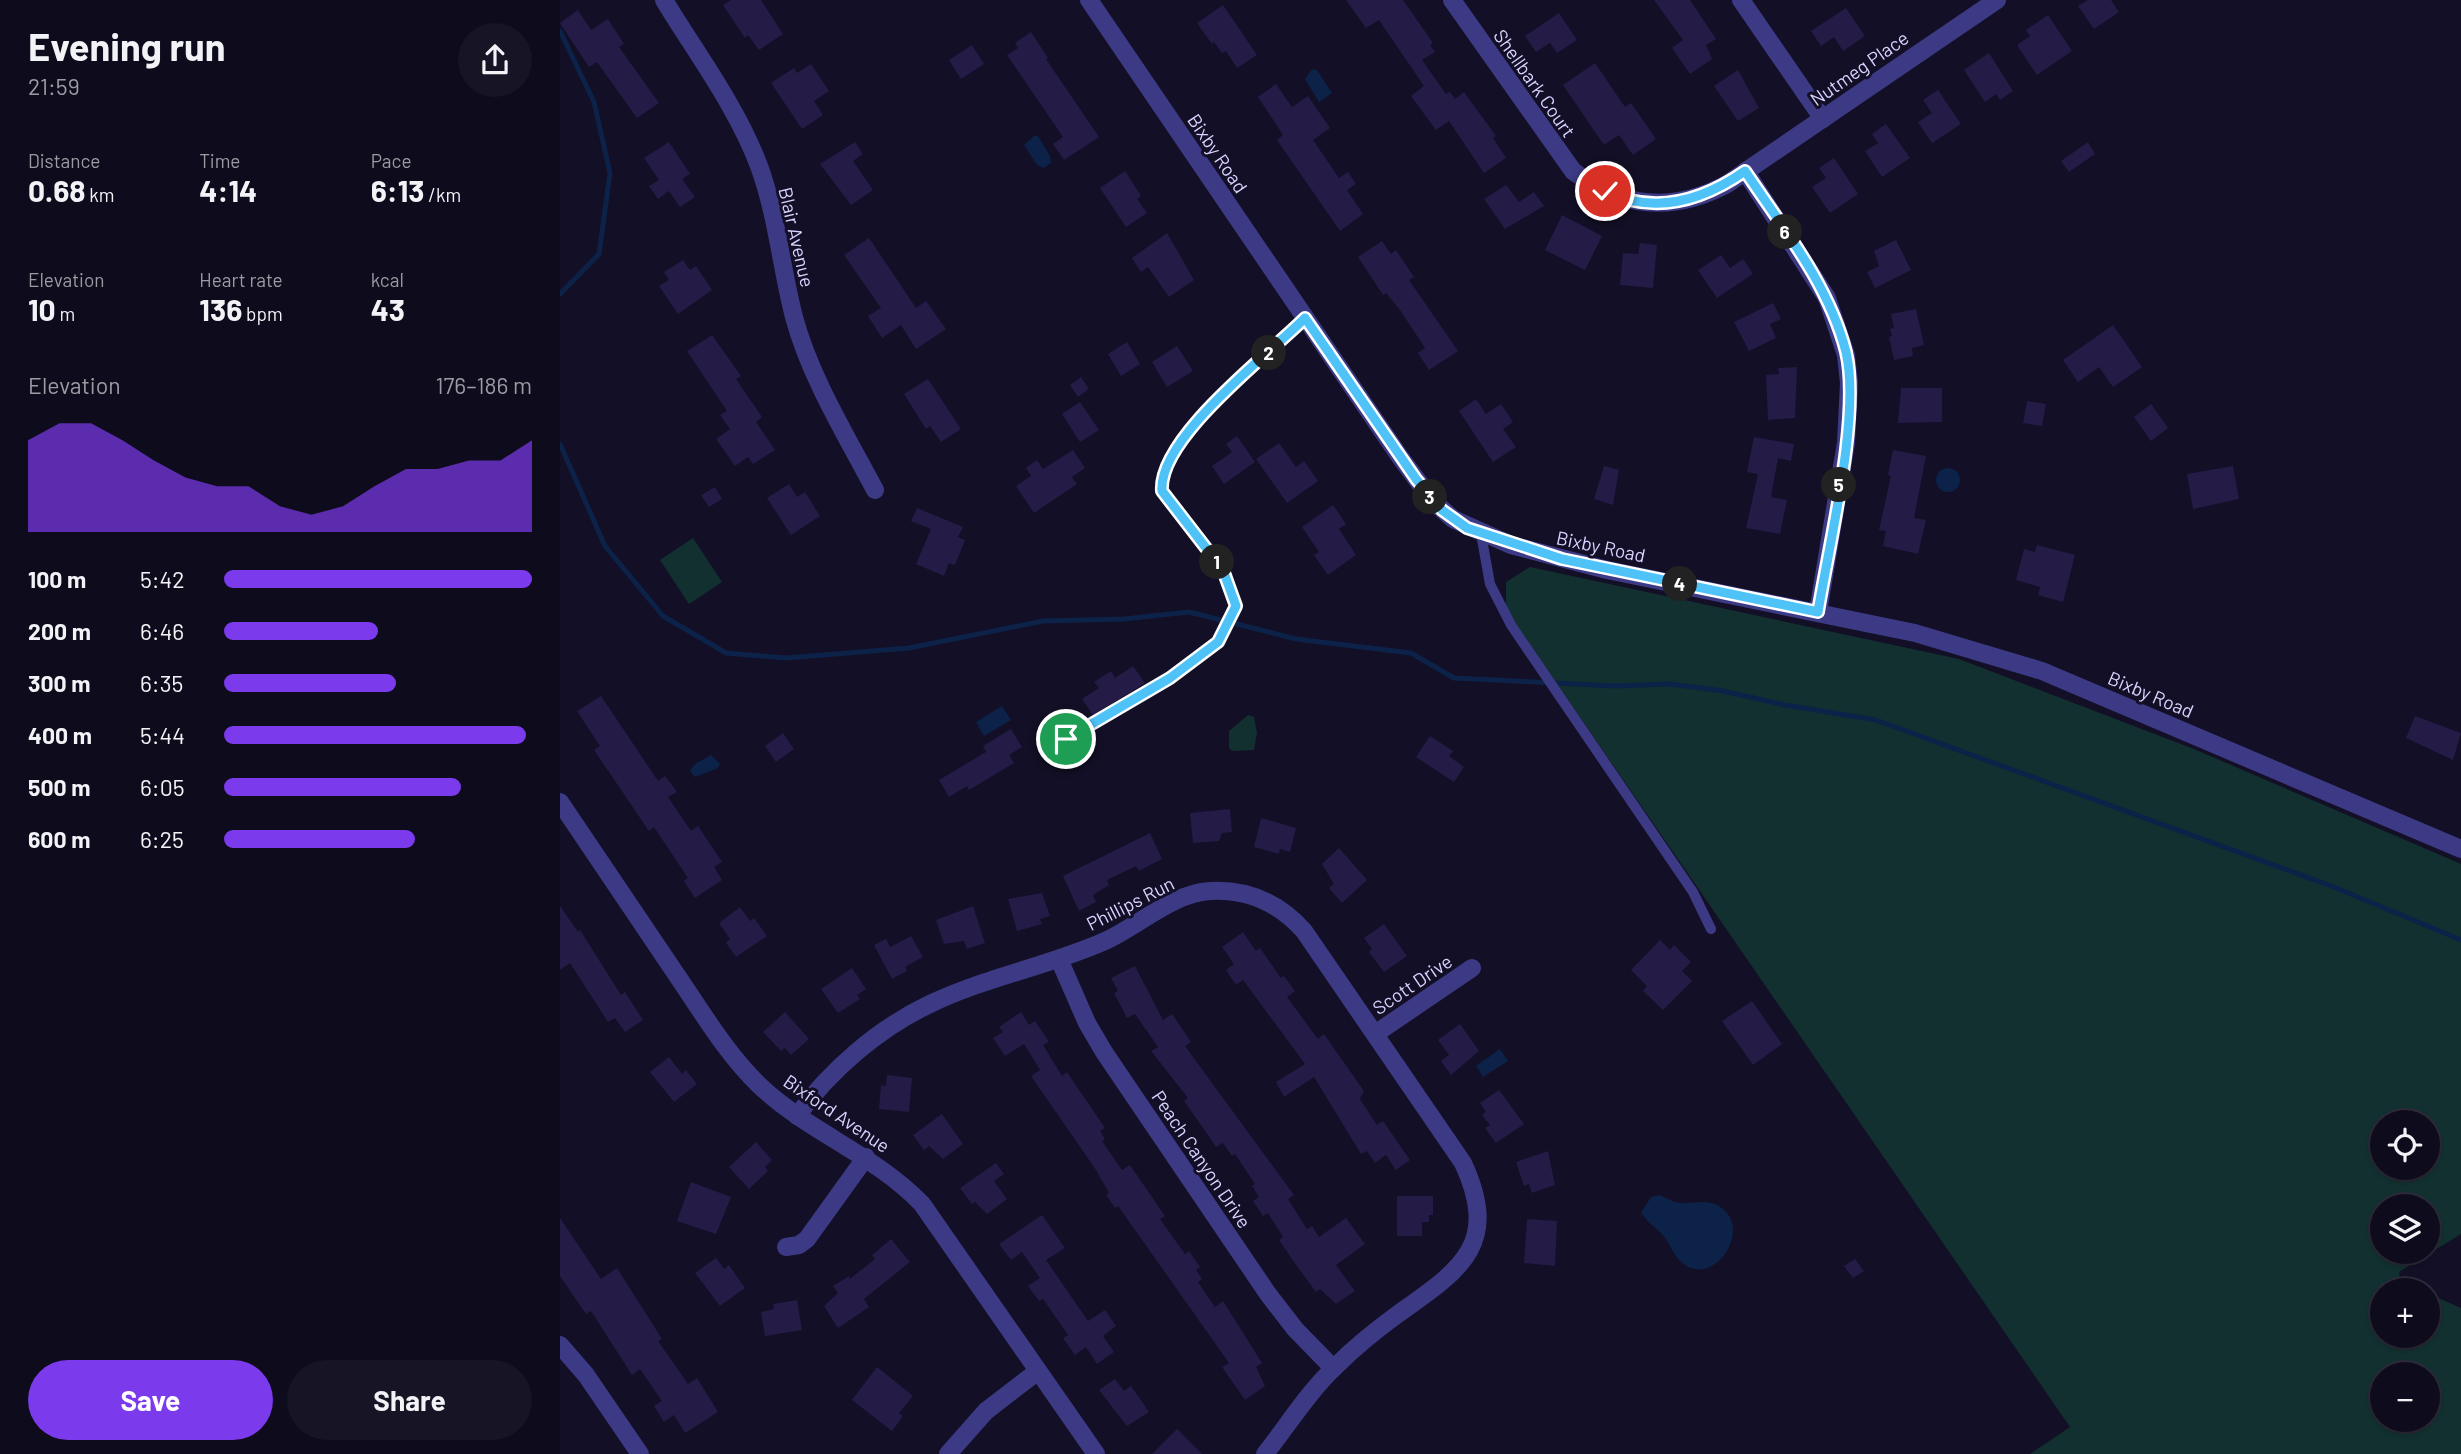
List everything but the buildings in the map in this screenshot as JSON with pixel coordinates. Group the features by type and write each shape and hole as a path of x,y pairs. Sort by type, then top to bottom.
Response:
{"street":[{"name":"Blair Avenue","path":"664,0 730,108 758,165 772,212 801,338 875,490"},
{"name":"Bixby Road","path":"1089,0 1432,500 1454,519 1481,534 1562,559 1938,639 2042,671 2461,849"},
{"name":"Shellbark Court","path":"1452,0 1563,160 1588,182 1623,200 1667,204 1715,190 1745,171"},
{"path":"1741,0 1823,120"},
{"name":"Nutmeg Place","path":"1745,171 1823,120 1928,44 1997,0"},
{"path":"1745,171 1826,298 1846,355 1849,383 1847,432 1818,612"},
{"name":"Bixford Avenue","path":"560,802 731,1053 760,1086 797,1116 866,1157 895,1178 922,1204 1096,1454"},
{"name":"Phillips Run","path":"797,1116 815,1092 838,1070 903,1020 964,990 1104,942 1178,900 1198,892 1245,894 1277,906 1296,922 1463,1163 1472,1181 1478,1217 1475,1236 1463,1261 1450,1278 1387,1323 1333,1368"},
{"name":"Peach Canyon Drive","path":"1059,959 1087,1023 1104,1052 1268,1294 1295,1329 1333,1368"},
{"name":"Scott Drive","path":"1375,1034 1472,968"},
{"path":"786,1247 799,1245 807,1239 866,1157"},
{"path":"560,1345 586,1375 636,1453"},
{"path":"1265,1454 1333,1368"},
{"path":"948,1454 986,1412 1038,1371"}],"lane":[{"path":"1066,739 1170,678 1218,642 1236,606 1223,570 1162,491 1161,477 1199,419 1234,381 1305,318"},
{"path":"1481,534 1490,584 1511,625 1693,892 1711,929"}],"green space":[{"path":"693,538 722,582 689,604 660,560"},
{"path":"1530,567 1959,659 2194,749 2461,864 2461,1234 2440,1247 2440,1194 2370,1194 2370,1264 2412,1264 2399,1272 2400,1278 2370,1278 2370,1348 2440,1348 2440,1299 2461,1308 2461,1454 2030,1454 2070,1427 1506,610 1506,582"},
{"path":"1248,715 1254,717 1257,733 1254,750 1232,751 1229,748 1229,731"}],"water":[{"path":"1312,69 1317,70 1332,93 1319,102 1305,79"},
{"path":"1034,136 1038,136 1050,156 1051,163 1044,168 1037,165 1024,145"},
{"path":"1948,468 1956,472 1960,480 1956,488 1948,492 1940,488 1936,480 1940,472"},
{"path":"1002,706 1011,720 984,736 976,722"},
{"path":"711,755 720,764 718,768 695,777 690,771 695,764"},
{"path":"1500,1049 1508,1061 1483,1077 1476,1066"},
{"path":"1660,1195 1680,1203 1712,1203 1727,1213 1733,1236 1722,1258 1702,1269 1691,1268 1681,1262 1660,1232 1641,1213 1651,1197"}],"waterway":[{"path":"560,31 594,102 610,173 599,254 560,294"},
{"path":"560,444 605,546 663,616 726,653 786,658 909,648 1043,621 1124,619 1189,612 1296,639 1411,653 1454,678 1615,686 1670,684 1723,691 1785,705 1876,720 2334,887 2461,940"}],"route":[{"path":"1066,739 1170,678 1218,642 1236,606 1223,570 1162,491 1161,477 1199,419 1234,381 1305,318 1432,500 1467,528 1543,555 1818,612 1849,411 1846,355 1837,323 1826,298 1745,171 1715,190 1682,202 1645,204 1623,200 1605,191"}]}
